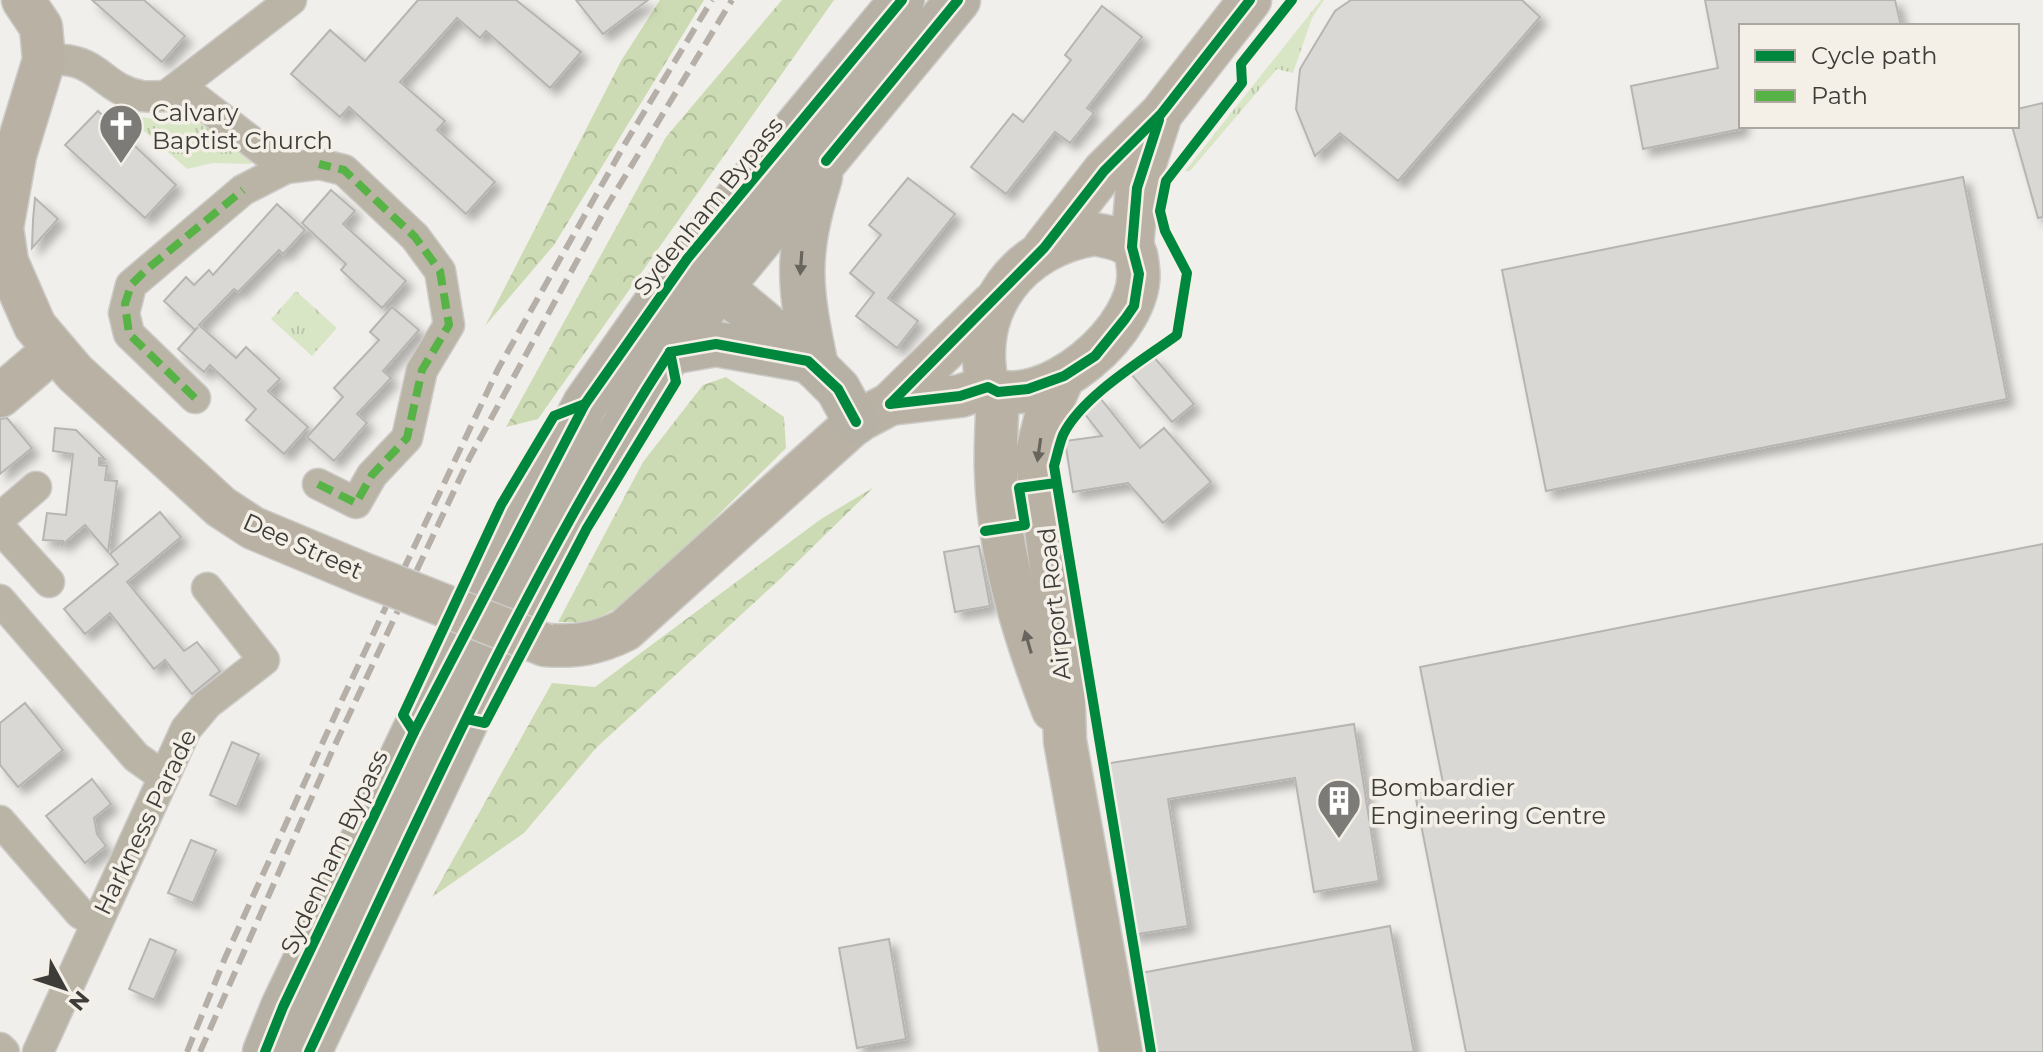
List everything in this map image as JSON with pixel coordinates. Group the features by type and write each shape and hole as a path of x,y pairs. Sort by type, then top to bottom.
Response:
{"highway":[{"name":"Sydenham Bypass","path":"265,1052 363,835 535,497 608,368 687,259 902,0"},
{"path":"309,1052 408,841 548,558 600,463 670,352 958,0"},
{"path":"812,364 799,272 806,227 826,161"},
{"path":"687,259 838,389 873,413"},
{"path":"670,352 716,344 812,364"}],"street":[{"name":"Dee Street","path":"23,0 41,27 44,60 7,154 2,228 7,262 19,296 35,326 54,350 221,507 253,528 545,645 573,647 600,643 625,630 873,413 992,304"},
{"path":"44,60 67,58 86,63 121,89 141,96 166,96 291,0"},
{"path":"993,390 983,364 992,304 1016,274 1044,248 1104,171 1161,114 1250,0"},
{"path":"181,87 286,168"},
{"path":"873,413 993,390 1028,389 1064,376 1095,356 1134,306 1139,274 1132,247 1137,188 1161,114"},
{"path":"195,398 129,334 124,313 131,285 243,190 286,168 319,164 344,170 415,237 440,271 449,325 422,370 407,438 372,475 356,503 318,484"},
{"path":"1044,248 1065,239 1095,234 1132,247"},
{"path":"0,396 54,350"},
{"name":"Airport Road","path":"1064,376 1046,416 1036,456 1062,646 1065,741 1121,1052"},
{"name":"Airport Road","path":"993,390 996,474 1016,595 1031,653 1065,741"},
{"path":"0,518 36,487"},
{"path":"0,528 49,582"},
{"name":"Harkness Parade","path":"38,1052 186,729 207,704 264,660 207,588"},
{"path":"0,600 136,757 164,777"},
{"path":"0,821 80,913 97,923"}],"green space":[{"path":"660,0 704,0 554,245 485,326 621,61"},
{"path":"782,0 834,0 538,419 506,427 666,137"},
{"path":"1324,0 1312,18 1293,73 1277,69 1190,171 1185,171"},
{"path":"191,112 257,159 250,164 213,163 187,169 135,123 140,117 168,121 179,113"},
{"path":"296,291 337,328 312,356 271,319"},
{"path":"726,377 784,417 786,448 631,601 590,622 558,622 643,462 703,385"},
{"path":"874,487 780,579 596,748 524,833 432,897 552,683 595,687 821,519"}],"building":[{"path":"92,0 144,0 185,36 162,62"},
{"path":"418,0 516,0 581,52 550,88 486,31 480,38 457,18 400,82 445,121 437,130 495,182 466,214 349,107 340,117 291,74 330,30 365,61"},
{"path":"576,0 648,0 603,34"},
{"path":"1351,0 1522,0 1540,17 1398,181 1340,133 1315,156 1296,109 1300,69 1335,11"},
{"path":"1705,0 1895,0 1901,24 1739,24 1741,129 1643,149 1631,86 1718,68"},
{"path":"1102,6 1142,37 1087,108 1094,113 1070,143 1055,132 1006,194 971,167 1013,114 1023,122 1071,60 1065,55"},
{"path":"2043,103 2043,217 2038,218 2013,128 2019,128 2019,109"},
{"name":"Calvary Baptist Church","path":"98,111 176,185 145,218 65,145"},
{"path":"1963,177 2007,399 1546,491 1502,270"},
{"path":"908,178 955,214 888,298 918,321 897,348 856,316 874,293 850,273 881,235 869,225"},
{"path":"331,190 355,211 343,224 406,281 382,308 341,270 346,264 302,223"},
{"path":"35,198 58,219 32,248 33,220"},
{"path":"277,204 305,230 283,254 279,250 238,292 234,289 199,325 236,358 246,347 280,379 268,391 308,427 284,454 246,420 256,409 210,365 204,372 178,349 198,327 195,330 164,301 186,277 194,285 209,270 213,275"},
{"path":"392,307 419,330 383,371 391,378 357,414 367,423 334,461 307,437 343,397 334,388 379,340 370,332"},
{"path":"1153,356 1194,404 1172,422 1131,374"},
{"path":"1101,399 1140,448 1164,428 1211,482 1163,523 1128,483 1073,492 1065,441 1102,436 1084,413"},
{"path":"7,418 32,448 0,474 0,419"},
{"path":"55,428 76,430 105,459 99,458 99,465 107,466 105,480 117,481 108,552 85,525 62,545 63,541 43,540 47,513 66,515 73,454 53,451"},
{"path":"160,512 181,537 127,582 184,651 197,642 220,671 192,694 165,660 154,669 110,613 85,634 64,609 118,564 110,554"},
{"path":"2043,544 2043,1052 1466,1052 1415,794 1444,788 1420,667"},
{"path":"979,546 990,606 955,612 944,552"},
{"path":"25,703 63,750 18,787 0,765 0,723"},
{"name":"Bombardier Engineering Centre","path":"1354,724 1379,881 1314,892 1295,778 1168,799 1188,926 1132,935 1104,764"},
{"path":"232,742 259,754 237,807 210,795"},
{"path":"92,779 111,804 94,818 97,834 106,846 85,863 46,816"},
{"path":"191,840 216,850 193,903 168,893"},
{"path":"1390,926 1414,1052 1156,1052 1141,973"},
{"path":"150,939 176,950 154,1000 129,989"},
{"path":"889,939 906,1039 857,1048 839,948"}],"railway":[{"path":"187,1052 225,958 342,700 498,369 626,142 712,0"},
{"path":"200,1052 333,749 469,459 607,206 732,0"}],"marked path":[{"path":"318,484 356,503 372,475 407,438 422,370 449,325 440,271 415,237 344,170 319,164"},
{"path":"195,398 129,334 125,304 131,285 146,270 243,190"}],"cycle path":[{"path":"265,1052 283,1007 414,732 585,404 687,259 902,0"},
{"path":"826,161 958,0"},
{"path":"890,404 1044,248 1104,171 1161,114 1250,0"},
{"path":"1151,1052 1054,466 1063,435 1084,406 1114,380 1177,335 1187,273 1165,231 1160,211 1166,181 1242,83 1241,64 1292,0"},
{"path":"890,404 960,396 988,387 998,392 1028,389 1064,376 1095,356 1134,306 1139,274 1132,247 1137,188 1159,120"},
{"path":"670,352 716,344 808,361 838,389 856,422"},
{"path":"467,719 485,723 587,528 676,382 670,352"},
{"path":"309,1052 434,784 522,608 618,436 670,352"},
{"path":"414,732 403,715 501,505 554,416 585,404"},
{"path":"985,531 1025,525 1019,488 1056,483"}],"place":[{"name":"Calvary Baptist Church","path":"121,165"},
{"name":"Bombardier Engineering Centre","path":"1339,840"}]}
